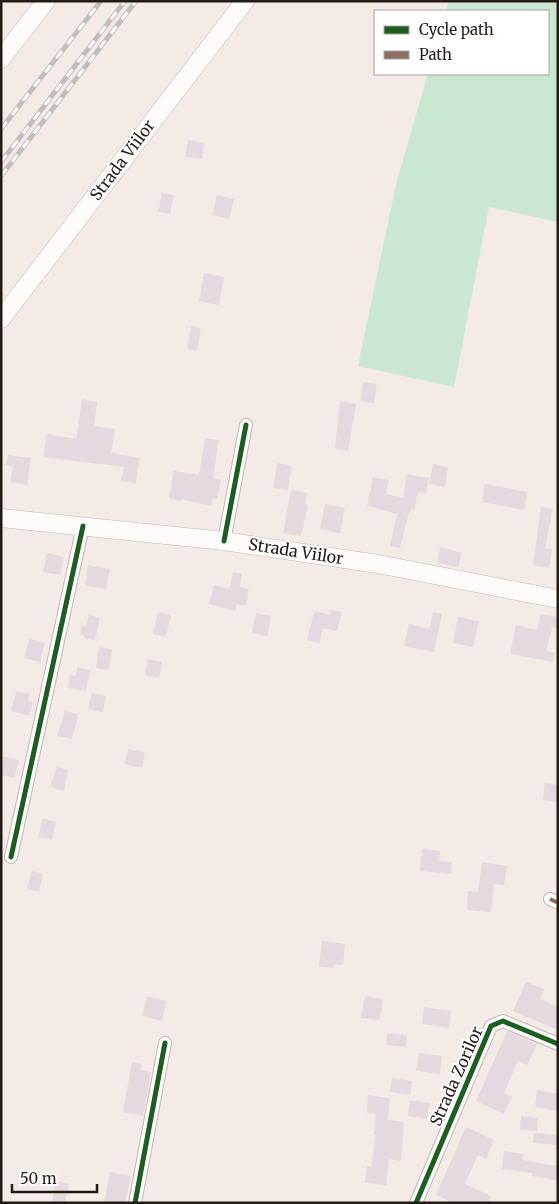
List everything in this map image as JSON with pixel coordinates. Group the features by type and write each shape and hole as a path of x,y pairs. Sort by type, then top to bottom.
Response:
{"main road":[{"path":"1,59 46,1"},
{"name":"Strada Viilor","path":"1,319 245,1"},
{"name":"Strada Viilor","path":"1,518 224,541 387,565 558,599"}],"street":[{"path":"224,541 246,425"},
{"path":"11,857 83,526"},
{"name":"Strada Zorilor","path":"416,1203 491,1026 503,1021 558,1044"},
{"path":"135,1203 165,1043"}],"green space":[{"path":"449,1 558,1 558,222 489,207 454,387 358,366 396,184 428,75 549,75 549,10 446,10"}],"building":[{"path":"188,140 204,143 202,159 185,157"},
{"path":"162,193 174,195 170,214 158,212"},
{"path":"217,195 234,199 229,219 212,215"},
{"path":"204,273 224,277 219,305 199,301"},
{"path":"191,326 201,328 197,351 187,349"},
{"path":"363,382 377,384 374,403 360,401"},
{"path":"82,399 97,402 94,426 115,429 111,453 140,458 136,483 121,481 124,467 43,457 47,434 76,439"},
{"path":"340,401 356,404 348,451 335,449"},
{"path":"205,438 219,440 213,478 221,480 217,499 212,498 211,506 169,498 174,471 199,475"},
{"path":"8,455 31,458 27,485 10,482 13,466 6,465"},
{"path":"277,463 292,466 288,490 273,488"},
{"path":"433,464 448,467 445,487 429,484"},
{"path":"407,474 429,478 426,493 418,492 414,510 411,509 408,516 400,548 390,546 397,514 367,506 373,477 389,480 386,494 403,498"},
{"path":"485,484 527,492 524,510 482,502"},
{"path":"291,490 307,493 305,504 308,505 301,536 283,533"},
{"path":"325,504 345,508 340,533 320,529"},
{"path":"541,507 553,509 545,548 552,549 549,568 533,565"},
{"path":"440,547 462,553 458,567 437,563"},
{"path":"47,553 64,557 60,575 43,572"},
{"path":"88,565 110,569 106,589 85,585"},
{"path":"233,572 242,574 240,587 249,589 246,606 237,604 235,611 209,604 214,585 230,589"},
{"path":"331,610 342,612 337,631 323,628 319,643 307,640 314,611 330,615"},
{"path":"433,612 442,614 434,652 404,646 409,624 430,629"},
{"path":"158,613 171,615 166,637 153,634"},
{"path":"256,613 271,616 267,636 252,633"},
{"path":"541,614 558,617 558,629 552,627 546,651 555,653 553,662 510,654 516,625 537,630"},
{"path":"89,615 100,618 95,640 84,638 84,635 80,634 82,625 86,626"},
{"path":"458,617 479,621 473,647 453,643"},
{"path":"29,639 45,643 40,662 24,658"},
{"path":"99,647 112,649 109,670 96,668"},
{"path":"148,659 162,662 159,678 145,675"},
{"path":"77,667 90,670 86,691 68,688 70,675 76,676"},
{"path":"16,691 30,694 28,701 33,702 29,716 11,711"},
{"path":"92,693 106,696 103,712 88,709"},
{"path":"65,711 78,714 72,739 57,736"},
{"path":"128,749 145,752 142,768 125,764"},
{"path":"3,756 19,760 14,778 1,775"},
{"path":"57,767 68,770 64,791 50,787"},
{"path":"545,783 558,785 558,802 543,800"},
{"path":"43,818 56,822 52,840 38,837"},
{"path":"422,849 440,851 439,861 452,862 451,874 420,871"},
{"path":"482,862 507,866 504,885 494,884 491,912 467,910 468,891 478,892"},
{"path":"32,871 43,874 39,892 27,889"},
{"path":"322,941 345,944 343,965 335,964 334,968 319,967"},
{"path":"526,982 544,989 540,999 558,1007 558,1030 513,1011"},
{"path":"147,996 166,1001 162,1021 142,1016"},
{"path":"365,996 383,999 380,1020 361,1018"},
{"path":"424,1007 451,1011 449,1028 422,1024"},
{"path":"507,1031 537,1044 527,1065 518,1061 504,1093 512,1097 504,1114 476,1101"},
{"path":"387,1033 407,1035 406,1047 386,1045"},
{"path":"419,1053 442,1056 440,1074 416,1071"},
{"path":"132,1062 142,1064 140,1070 151,1072 143,1116 123,1112"},
{"path":"392,1078 412,1081 410,1095 390,1092"},
{"path":"537,1090 558,1094 558,1111 535,1107"},
{"path":"368,1095 390,1098 388,1120 404,1122 401,1161 389,1159 386,1185 365,1183 367,1166 371,1167 376,1135 374,1135 376,1114 367,1113"},
{"path":"410,1100 430,1103 427,1119 408,1116"},
{"path":"521,1116 538,1118 537,1131 520,1130"},
{"path":"466,1127 494,1140 486,1159 478,1155 465,1184 491,1196 488,1203 453,1203 436,1195"},
{"path":"534,1133 558,1135 558,1145 533,1143"},
{"path":"504,1151 523,1154 522,1160 558,1166 556,1180 532,1176 533,1173 502,1169"},
{"path":"110,1172 131,1176 125,1203 104,1203"},
{"path":"56,1181 69,1184 65,1203 52,1203"}],"railway":[{"path":"1,129 101,1"},
{"path":"1,162 125,1"},
{"path":"1,176 136,1"}],"marked path":[{"path":"550,899 558,903"}],"cycle path":[{"path":"224,541 246,425"},
{"path":"11,857 83,526"},
{"path":"416,1203 491,1026 503,1021 558,1044"},
{"path":"135,1203 165,1043"}]}
